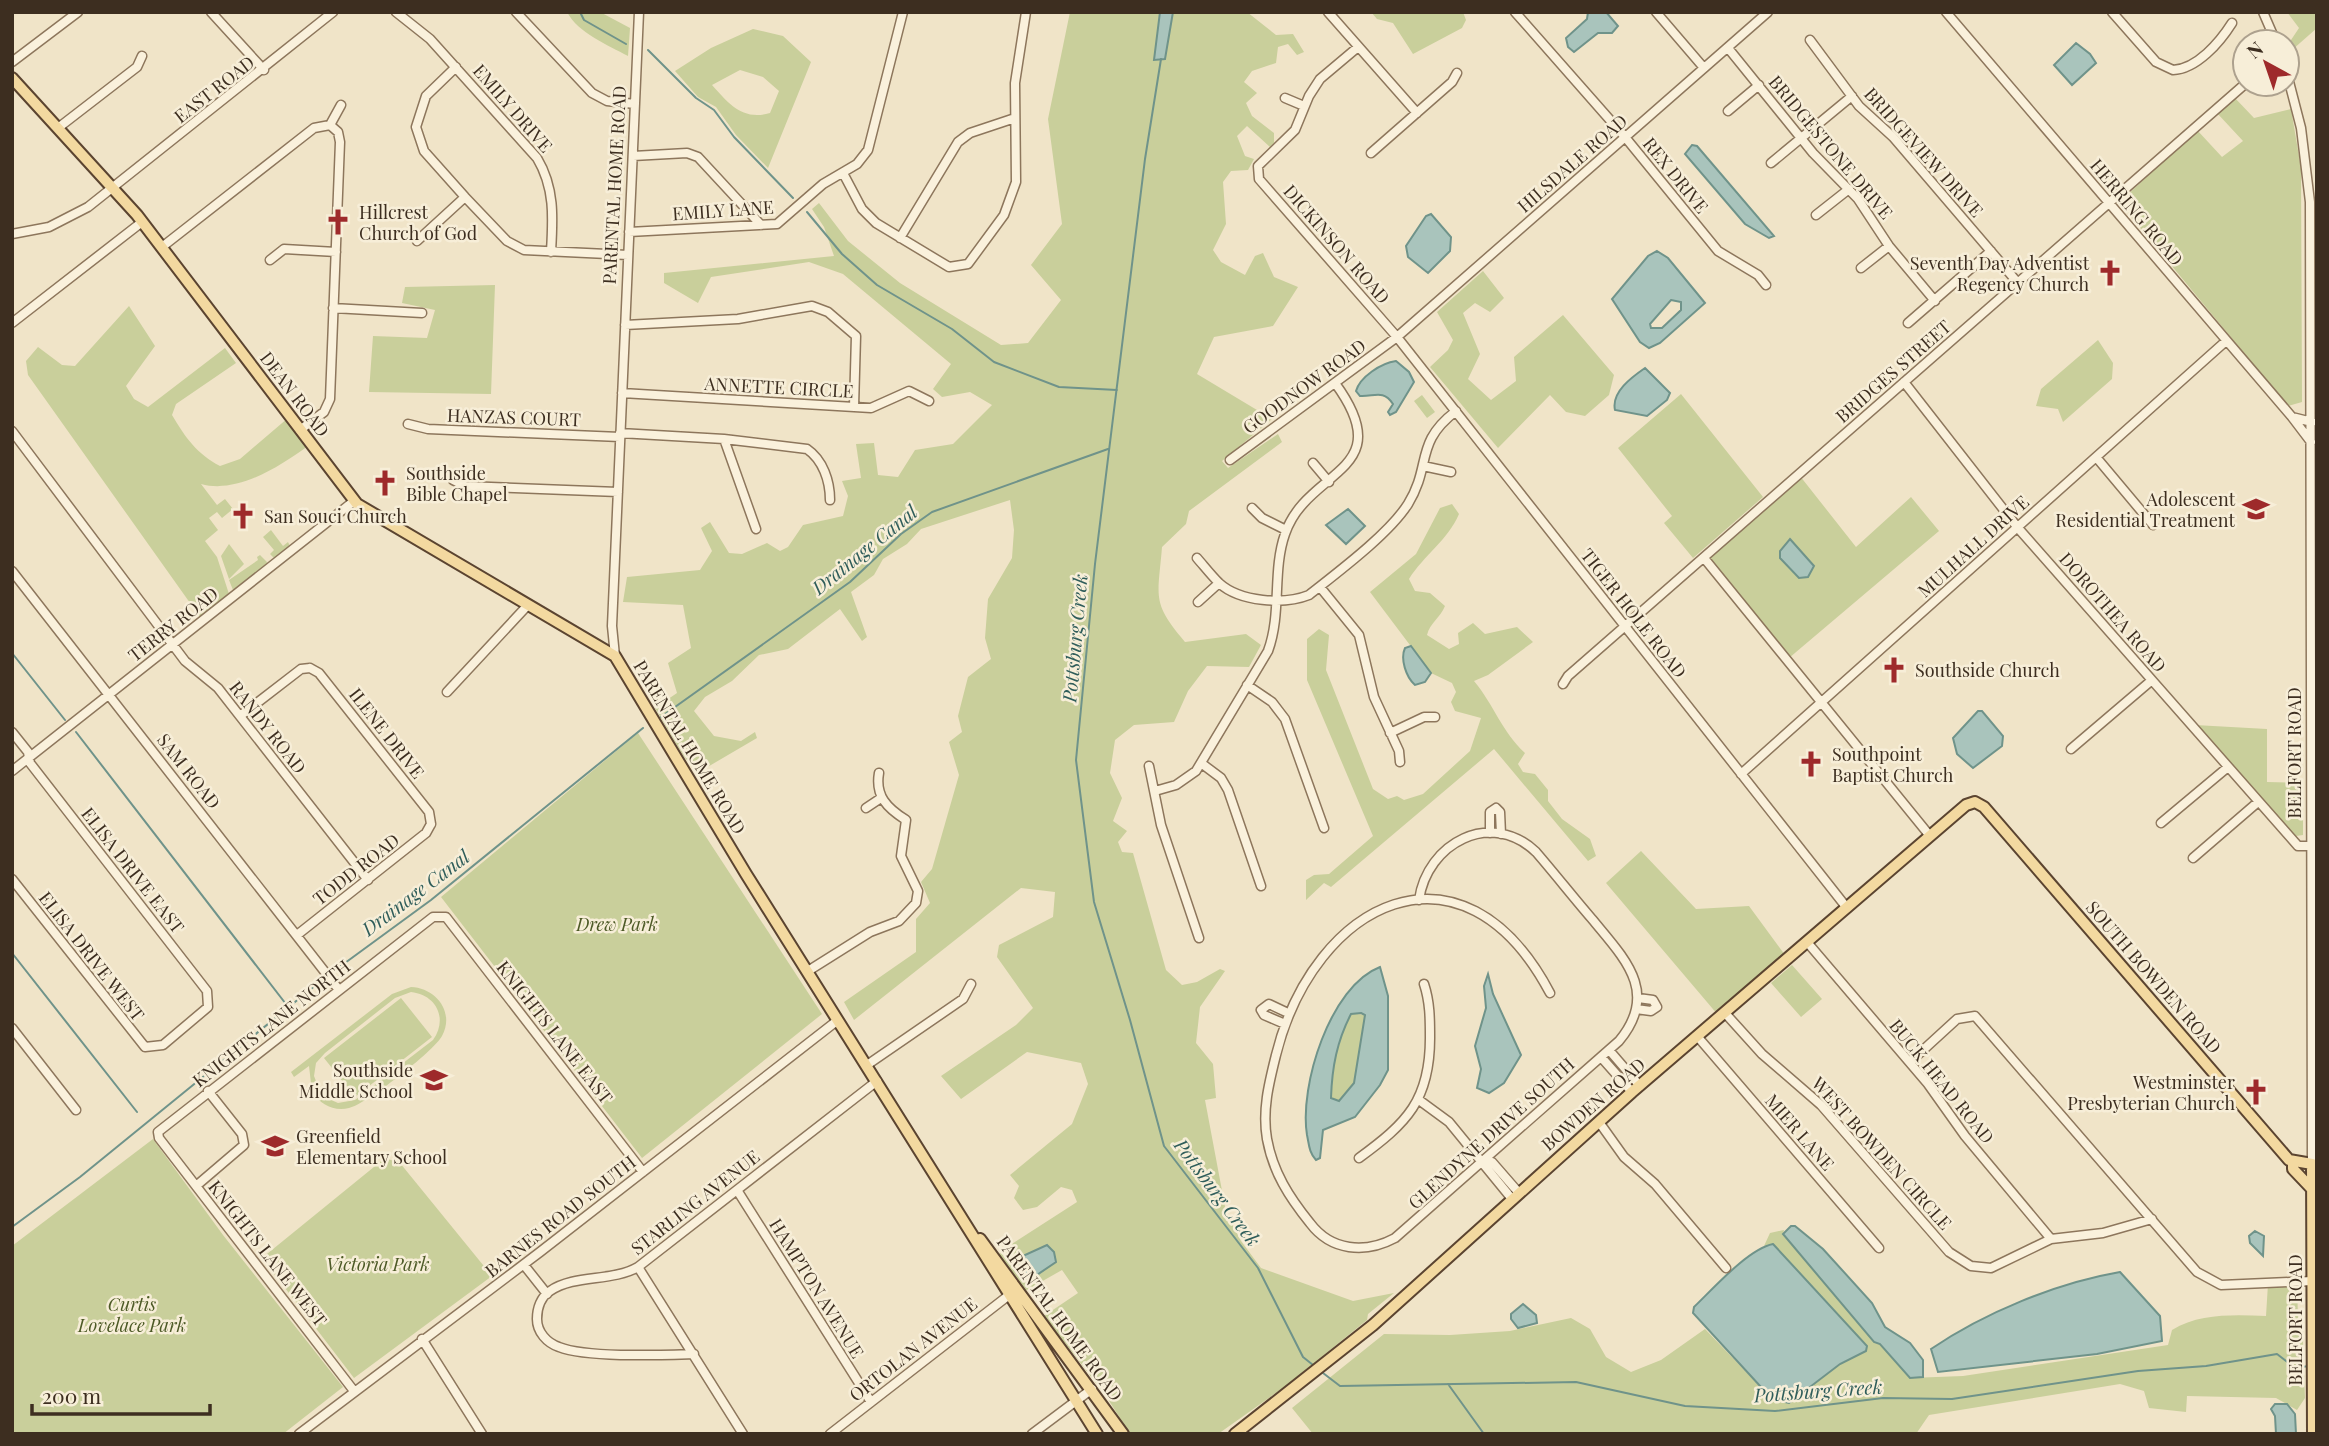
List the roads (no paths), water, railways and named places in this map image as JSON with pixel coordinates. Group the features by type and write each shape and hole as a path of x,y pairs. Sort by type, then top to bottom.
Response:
{"main road":[{"name":"DEAN ROAD","path":"12,78 142,222 354,501 372,515 615,656"},
{"name":"PARENTAL HOME ROAD","path":"615,656 838,1020 967,1224 1028,1314 1097,1434"},
{"name":"BOWDEN ROAD","path":"1235,1434 1343,1350 1697,1036 1966,805 1975,802"},
{"name":"SOUTH BOWDEN ROAD","path":"1975,802 1984,807 2293,1162 2293,1169 2312,1189"},
{"path":"2293,1162 2312,1164"},
{"name":"BELFORT ROAD","path":"2312,1164 2313,1434"},
{"name":"PARENTAL HOME ROAD","path":"1028,1314 1092,1389 1123,1434"}],"street":[{"path":"12,62 79,12"},
{"path":"211,12 264,70"},
{"name":"EAST ROAD","path":"12,234 62,222 113,188 264,70 333,12"},
{"name":"EMILY DRIVE","path":"396,12 423,32 456,67 523,140 542,167 552,200 551,252"},
{"path":"516,12 592,93 607,101 635,104"},
{"name":"PARENTAL HOME ROAD","path":"615,656 612,626 639,12"},
{"name":"EMILY LANE","path":"629,232 781,223 823,184 862,160 868,150 903,12"},
{"path":"843,173 866,215 900,238 949,267 962,267 972,260 1011,199 1017,174 1014,83 1026,12"},
{"path":"1328,12 1416,113"},
{"name":"REX DRIVE","path":"1515,12 1625,137 1718,251 1758,275 1766,285"},
{"path":"1656,12 1704,68"},
{"name":"HILSDALE ROAD","path":"1397,337 1768,12"},
{"name":"HERRING ROAD","path":"1946,12 2311,442"},
{"path":"2112,12 2155,62 2174,73 2191,65 2223,38 2232,23"},
{"path":"2119,20 2127,12"},
{"name":"BRIDGEVIEW DRIVE","path":"1811,40 1852,96 1893,137 2018,283"},
{"path":"1284,98 1304,106 1320,79 1358,47"},
{"name":"BRIDGESTONE DRIVE","path":"1728,48 1802,139 1849,189 1889,246 1935,300"},
{"path":"58,128 137,67 142,56"},
{"path":"456,67 426,96 416,127 424,151 465,197 511,244 531,251 628,255"},
{"path":"1371,153 1452,82 1457,73"},
{"path":"1728,111 1759,85"},
{"path":"1771,163 1852,96"},
{"name":"BRIDGES STREET","path":"1563,684 1703,558 2231,96"},
{"name":"BELFORT ROAD","path":"2293,98 2312,171 2312,1164"},
{"path":"330,125 341,105"},
{"name":"DICKINSON ROAD","path":"1304,106 1295,130 1256,169 1259,179 1397,337"},
{"path":"900,238 958,142 970,133 1015,118"},
{"path":"162,247 314,128 330,125"},
{"path":"300,430 324,412 329,403 340,142 338,132 330,125"},
{"path":"633,156 687,153 698,157 761,225"},
{"path":"1816,215 1849,189"},
{"path":"417,241 465,197"},
{"path":"12,323 142,222"},
{"path":"1861,268 1889,246"},
{"path":"270,260 284,249 336,251"},
{"path":"1908,323 1991,251"},
{"path":"625,325 738,320 796,307 819,308 848,326 856,336 854,407"},
{"path":"333,308 422,313"},
{"name":"GOODNOW ROAD","path":"1230,460 1397,337"},
{"name":"TIGER HOLE ROAD","path":"1397,337 1847,908"},
{"name":"MULHALL DRIVE","path":"1741,774 2227,341"},
{"name":"DOROTHEA ROAD","path":"1904,382 2018,528 2228,768 2298,846 2312,846"},
{"path":"1155,791 1185,780 1201,763 1271,643 1280,552 1286,530 1303,505 1348,463 1358,439 1355,413 1335,383"},
{"name":"ANNETTE CIRCLE","path":"622,393 876,407 909,391 929,401"},
{"path":"1196,558 1219,583 1247,597 1276,600 1301,598 1320,586 1398,517 1413,494 1434,430 1456,411"},
{"path":"2292,417 2312,422"},
{"name":"HANZAS COURT","path":"408,424 428,429 724,439 807,449 830,482 830,500"},
{"name":"RANDY ROAD","path":"12,431 173,644 190,665 214,683 368,880"},
{"path":"724,439 756,529"},
{"path":"2096,457 2153,525"},
{"path":"1312,463 1329,482"},
{"path":"1423,466 1451,472"},
{"path":"453,480 465,486 618,492"},
{"name":"TERRY ROAD","path":"12,771 354,501"},
{"path":"1252,508 1262,518 1286,530"},
{"path":"1703,558 1930,836"},
{"name":"SAM ROAD","path":"12,571 340,990"},
{"path":"1198,602 1219,583"},
{"path":"1320,586 1359,635 1374,697 1399,751 1400,762"},
{"path":"447,692 527,606"},
{"name":"ILENE DRIVE","path":"240,716 310,664 429,812 435,825"},
{"path":"2071,749 2152,680"},
{"path":"1247,685 1277,707 1290,727 1324,828"},
{"path":"1390,733 1424,717 1435,717"},
{"name":"ELISA DRIVE EAST","path":"12,732 207,991 209,1002 204,1012 163,1045 151,1048"},
{"path":"1201,763 1216,773 1228,790 1261,886"},
{"path":"1149,766 1160,825 1199,938"},
{"path":"2161,823 2228,768"},
{"path":"808,971 870,932 899,921 916,902 918,891 901,856 906,820 891,811 881,798 877,788 879,773"},
{"path":"866,808 881,798"},
{"path":"2193,858 2258,802"},
{"path":"1490,833 1490,812 1496,808 1500,811 1501,834"},
{"name":"TODD ROAD","path":"297,935 435,825"},
{"path":"1419,900 1424,876 1439,854 1462,840 1490,833 1521,839 1536,852 1623,957 1634,978 1638,998 1636,1009 1651,1011 1657,1007 1653,1000 1638,998"},
{"name":"ELISA DRIVE WEST","path":"12,879 141,1044 151,1048"},
{"path":"1288,1013 1269,1004 1261,1010 1264,1015 1285,1024 1288,1013 1315,963 1345,931 1386,907 1419,900 1459,904 1491,919 1523,950 1550,993"},
{"name":"KNIGHTS LANE NORTH","path":"158,1133 161,1127 439,915"},
{"name":"KNIGHTS LANE EAST","path":"439,915 446,917 643,1172"},
{"name":"BUCK HEAD ROAD","path":"1807,942 1910,1062 1965,1136 2051,1239"},
{"path":"867,1065 963,999 971,984"},
{"path":"1359,1158 1397,1130 1419,1100 1427,1077 1430,1055 1430,1012 1424,984"},
{"name":"GLENDYNE DRIVE SOUTH","path":"1285,1024 1266,1101 1267,1138 1284,1188 1320,1234 1346,1247 1367,1248 1395,1238 1609,1050 1626,1032 1636,1009"},
{"name":"WEST BOWDEN CIRCLE","path":"1725,1013 1762,1054 1815,1098 1955,1257 1972,1266 1991,1268 2051,1239"},
{"path":"1910,1062 1957,1020 1970,1015 1979,1019 2205,1278 2228,1285 2271,1280 2312,1281"},
{"name":"BARNES ROAD SOUTH","path":"299,1434 524,1265 838,1020"},
{"path":"12,1028 76,1110"},
{"name":"MIER LANE","path":"1697,1036 1879,1248"},
{"path":"1609,1050 1636,1089"},
{"path":"1601,1057 1636,1089"},
{"name":"STARLING AVENUE","path":"547,1294 572,1283 625,1274 638,1267 877,1081"},
{"path":"196,1186 237,1154 244,1145 242,1134 208,1091"},
{"path":"1419,1100 1449,1122 1484,1161 1485,1168 1515,1196"},
{"path":"1599,1122 1624,1157 1655,1184 1726,1268"},
{"name":"KNIGHTS LANE WEST","path":"158,1133 354,1391"},
{"name":"HAMPTON AVENUE","path":"737,1190 871,1402"},
{"path":"2051,1239 2113,1231 2152,1219"},
{"path":"524,1265 547,1294 538,1309 537,1323 546,1339 558,1347 584,1352 694,1354"},
{"path":"638,1267 743,1434"},
{"name":"ORTOLAN AVENUE","path":"830,1434 1013,1292"},
{"path":"422,1339 482,1434"},
{"path":"1032,1434 1092,1389"}],"water":[{"path":"1160,12 1173,12 1165,59 1154,60"},
{"path":"1588,12 1606,12 1618,26 1612,33 1598,33 1574,52 1568,47 1566,38 1587,19"},
{"path":"2076,43 2090,54 2096,63 2072,85 2054,65"},
{"path":"1692,145 1697,146 1774,236 1769,238 1745,224 1685,154"},
{"path":"1431,214 1451,237 1450,251 1428,273 1408,257 1406,246 1426,216"},
{"path":"1657,251 1668,258 1705,303 1660,343 1649,348 1640,342 1612,299 1648,256","holes":["1671,300 1681,302 1681,310 1662,328 1651,328 1650,324"]},
{"path":"1396,361 1409,372 1414,382 1396,412 1390,415 1388,412 1393,404 1389,399 1378,395 1360,396 1356,391 1372,372"},
{"path":"1645,368 1670,393 1667,400 1647,416 1615,410 1619,391"},
{"path":"1348,509 1365,526 1346,544 1326,525"},
{"path":"1790,539 1814,566 1808,577 1799,578 1780,558 1780,551"},
{"path":"1411,646 1431,673 1425,682 1415,685 1404,662 1405,648"},
{"path":"1978,711 1982,711 2003,736 2002,746 1973,768 1957,754 1953,738"},
{"path":"1380,967 1388,996 1388,1070 1355,1117 1323,1130 1320,1158 1316,1160 1309,1145 1306,1114 1313,1065 1333,1016 1346,994 1362,978","holes":["1351,1014 1365,1015 1354,1083 1339,1101 1331,1098 1339,1044"]},
{"path":"1488,974 1493,994 1521,1055 1504,1083 1489,1093 1477,1088 1481,1069 1475,1046 1486,1008 1484,986"},
{"path":"1791,1226 1795,1226 1823,1249 1872,1303 1885,1327 1910,1343 1923,1360 1923,1377 1910,1378 1880,1344 1874,1342 1783,1234"},
{"path":"2255,1231 2264,1236 2263,1256 2250,1243 2249,1236"},
{"path":"1773,1244 1867,1346 1866,1351 1840,1364 1789,1403 1772,1399 1693,1313 1694,1307 1731,1271 1753,1253"},
{"path":"1047,1245 1054,1252 1056,1262 1028,1281 1014,1260"},
{"path":"2120,1272 2160,1316 2162,1341 2097,1354 1938,1372 1931,1349 1974,1323 2046,1292"},
{"path":"1523,1304 1536,1315 1537,1323 1518,1328 1511,1319 1511,1314"},
{"path":"2275,1404 2287,1404 2295,1414 2296,1434 2276,1434 2275,1416 2271,1409"}],"waterway":[{"name":"Drainage Canal","path":"580,12 584,20 626,44"},
{"name":"Drainage Canal","path":"648,50 696,98 714,110 734,137 793,198"},
{"name":"Pottsburg Creek","path":"1161,59 1145,159 1095,564 1076,760 1094,902 1164,1146 1258,1268 1303,1357 1313,1365"},
{"name":"Drainage Canal","path":"807,212 842,254 877,285 952,329 994,362 1059,387 1117,390"},
{"name":"Drainage Canal","path":"661,717 850,582 901,534 932,512 1108,449"},
{"path":"12,653 65,720"},
{"name":"Drainage Canal","path":"334,971 431,900 643,728"},
{"name":"Drainage Canal","path":"76,732 289,1008"},
{"path":"12,953 137,1112"},
{"name":"Drainage Canal","path":"12,1227 80,1177 322,980"},
{"name":"Pottsburg Creek","path":"1323,1373 1340,1386 1576,1382 1685,1406 1775,1411 1883,1398 1952,1399 2138,1371 2206,1366 2277,1354 2295,1368 2309,1366"},
{"path":"1448,1384 1484,1434"}],"place":[{"name":"Hillcrest Church of God","path":"338,222"},
{"name":"Seventh Day Adventist Regency Church","path":"2110,273"},
{"name":"Southside Bible Chapel","path":"385,483"},
{"name":"Adolescent Residential Treatment","path":"2256,509"},
{"name":"San Souci Church","path":"243,516"},
{"name":"Southside Church","path":"1894,670"},
{"name":"Southpoint Baptist Church","path":"1811,764"},
{"name":"Southside Middle School","path":"434,1080"},
{"name":"Westminster Presbyterian Church","path":"2256,1092"},
{"name":"Greenfield Elementary School","path":"275,1146"}],"park label":[{"name":"Drew Park","path":"617,924"},
{"name":"Victoria Park","path":"378,1264"},
{"name":"Curtis Lovelace Park","path":"132,1314"}]}
